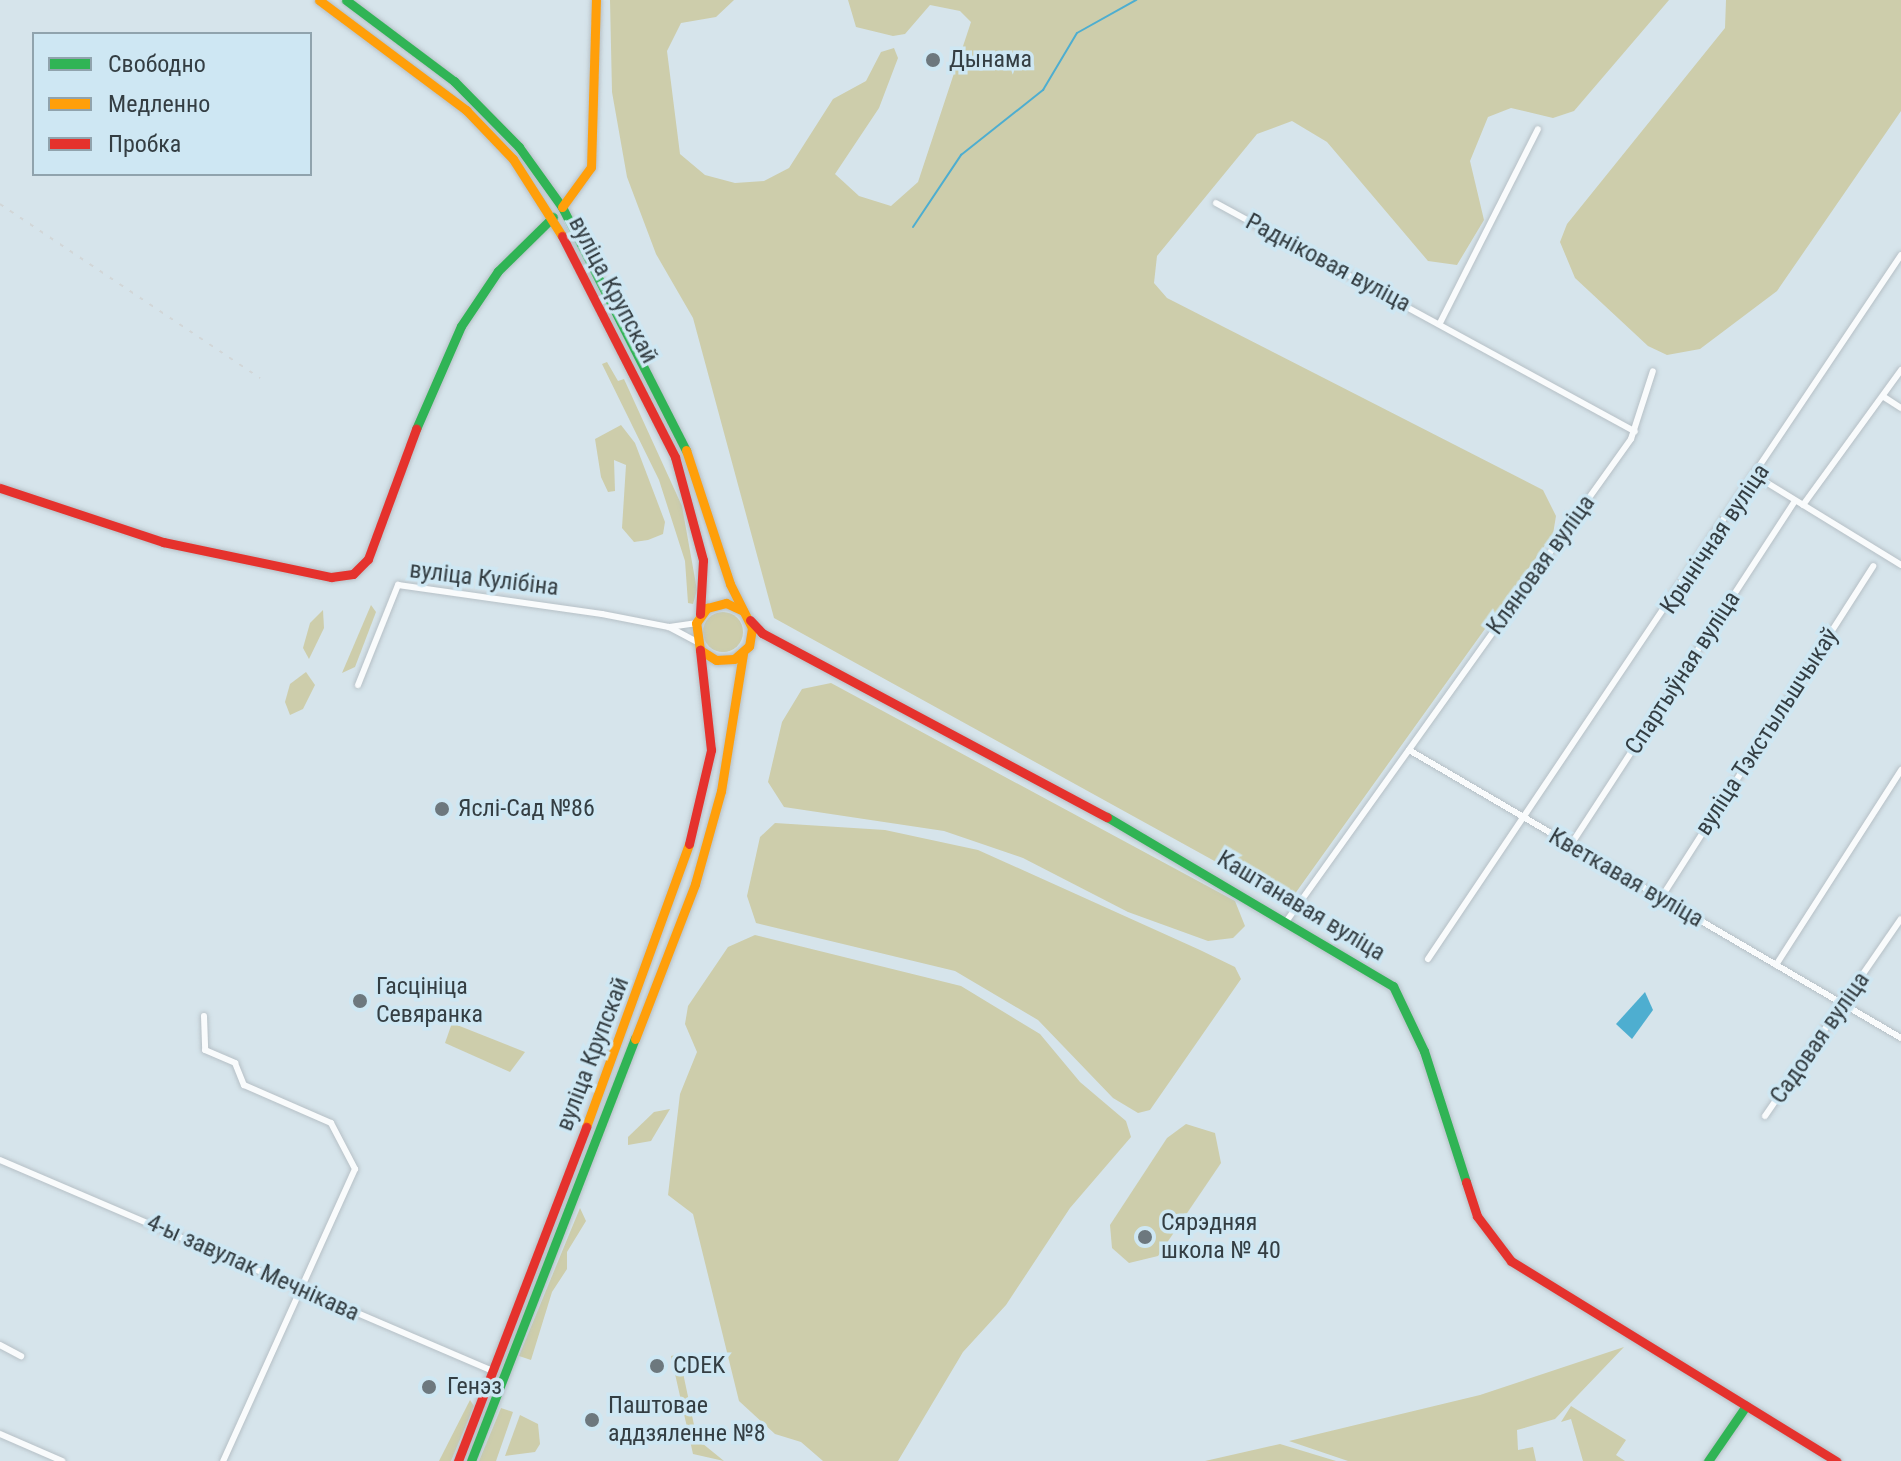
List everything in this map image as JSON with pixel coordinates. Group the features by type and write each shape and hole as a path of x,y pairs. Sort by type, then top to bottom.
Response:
{"main road":[{"path":"319,0 466,110 513,159 553,217 591,167 596,0"},
{"name":"вуліца Крупскай","path":"346,0 454,81 519,147 562,207 682,437 746,615"},
{"name":"вуліца Крупскай","path":"0,488 119,531 331,577 353,574 368,559 440,363 498,271 553,217 681,472 703,560 698,618"},
{"path":"746,650 746,615 726,603 698,618 698,646 716,660 746,650 762,633"},
{"name":"Каштанавая вуліца","path":"746,615 762,633 1042,780 1357,959 1403,999 1477,1216 1511,1261 1836,1461"},
{"name":"вуліца Крупскай","path":"458,1461 681,880 711,750 698,646"},
{"name":"вуліца Крупскай","path":"471,1461 695,884 721,791 746,650"},
{"path":"1708,1461 1746,1406"}],"street":[{"name":"Радніковая вуліца","path":"1440,323 1538,129"},
{"name":"Радніковая вуліца","path":"1216,203 1635,431"},
{"name":"Крынічная вуліца","path":"1428,959 1526,821 1901,255"},
{"path":"1803,505 1901,370"},
{"name":"Кляновая вуліца","path":"1288,919 1635,431 1653,371"},
{"path":"1884,397 1901,408"},
{"path":"1756,476 1901,565"},
{"name":"Спартыўная вуліца","path":"1570,846 1795,501"},
{"name":"вуліца Тэкстыльшчыкаў","path":"1661,898 1873,566"},
{"name":"вуліца Кулібіна","path":"358,685 398,585 669,627 698,646"},
{"name":"вуліца Кулібіна","path":"669,627 698,618"},
{"name":"Кветкавая вуліца","path":"1409,750 1901,1038"},
{"path":"1776,965 1901,770"},
{"name":"Садовая вуліца","path":"1765,1116 1845,1005 1901,919"},
{"path":"204,1016 205,1050 235,1063 244,1085 331,1123 355,1169 223,1461"},
{"name":"4-ы завулак Мечнікава","path":"0,1160 505,1376"},
{"path":"0,1345 21,1356"},
{"path":"0,1434 62,1461"}],"green space":[{"path":"610,0 734,0 716,17 681,23 667,51 680,154 705,175 735,183 764,181 789,168 833,99 866,81 881,52 894,48 898,58 879,108 835,174 859,196 891,206 918,182 971,22 960,11 930,5 905,34 893,36 856,27 848,0 1669,0 1574,111 1553,118 1511,108 1488,117 1470,161 1484,220 1457,265 1428,261 1327,142 1292,121 1257,134 1157,256 1154,283 1167,298 1543,490 1556,516 1553,534 1289,902 774,618 693,318 656,254 627,177 612,92"},
{"path":"1726,0 1901,0 1901,111 1777,291 1700,349 1667,355 1648,346 1575,278 1560,242 1567,224 1725,28"},
{"path":"607,362 618,381 624,379 682,506 697,590 693,604 688,603 685,561 659,480 602,364"},
{"path":"621,425 635,443 665,522 663,534 648,540 634,542 622,528 626,465 614,460 615,491 608,492 601,477 595,439"},
{"path":"371,605 376,612 355,667 342,673"},
{"path":"323,610 324,628 309,659 303,648 310,623"},
{"path":"723,612 737,618 743,632 737,646 723,652 709,646 703,632 709,618"},
{"path":"306,672 315,685 303,709 290,715 285,702 290,684"},
{"path":"831,683 1235,901 1245,926 1233,938 1208,941 1128,912 1023,858 944,831 784,807 768,782 782,722 802,689"},
{"path":"775,823 885,830 978,850 1235,967 1241,979 1150,1110 1138,1113 1113,1098 1038,1020 955,971 756,923 747,896 760,837"},
{"path":"755,935 961,986 1040,1034 1080,1082 1126,1121 1131,1137 1070,1208 1006,1305 963,1352 898,1461 823,1461 801,1442 775,1434 739,1401 693,1214 668,1195 680,1094 697,1052 685,1024 688,1006 728,947"},
{"path":"452,1023 525,1052 510,1072 445,1043"},
{"path":"670,1109 651,1141 628,1145 628,1137 654,1112"},
{"path":"1186,1124 1215,1133 1221,1163 1158,1256 1129,1263 1112,1248 1110,1225 1167,1138"},
{"path":"580,1208 586,1221 567,1252 567,1269 552,1292 531,1360 519,1356"},
{"path":"1624,1347 1555,1419 1517,1430 1518,1450 1533,1447 1536,1461 1348,1461 1289,1441 1480,1395"},
{"path":"679,1354 697,1439 724,1461 693,1454 671,1356"},
{"path":"470,1400 474,1406 451,1461 439,1461"},
{"path":"1571,1406 1626,1440 1616,1455 1625,1461 1583,1461 1571,1419 1561,1422"},
{"path":"501,1408 513,1412 496,1461 479,1461"},
{"path":"520,1415 538,1424 540,1444 535,1452 505,1456"},
{"path":"1280,1444 1336,1461 1205,1461"}],"water":[{"path":"1645,992 1653,1010 1632,1039 1616,1024"}],"waterway":[{"path":"913,227 961,155 1043,90 1077,33 1136,0"}],"railway":[{"path":"0,204 260,378"}],"traffic: fast":[{"path":"346,0 454,81 519,147 562,207 686,450"},
{"path":"416,429 461,326 498,271 553,217"},
{"path":"1107,817 1393,986 1424,1051 1466,1182"},
{"path":"471,1461 635,1039"},
{"path":"1708,1461 1746,1406"}],"traffic: slow":[{"path":"319,0 466,110 513,159 562,236"},
{"path":"562,207 591,167 596,0"},
{"path":"686,450 730,584 752,628 749,646 734,659 716,660 700,650 696,623 707,608 726,603 743,611"},
{"path":"635,1039 695,884 721,791 743,654"},
{"path":"586,1127 689,844"}],"traffic: jam":[{"path":"562,236 675,457 703,560 700,614"},
{"path":"0,488 163,542 331,577 353,574 368,559 416,429"},
{"path":"750,620 762,633 1107,817"},
{"path":"689,844 711,750 700,650"},
{"path":"458,1461 586,1127"},
{"path":"1466,1182 1477,1216 1511,1261 1836,1461"}],"place":[{"name":"Дынама","path":"933,60"},
{"name":"Яслі-Сад №86","path":"442,809"},
{"name":"Гасцініца Севяранка","path":"360,1001"},
{"name":"Сярэдняя школа № 40","path":"1145,1237"},
{"name":"CDEK","path":"657,1366"},
{"name":"Генэз","path":"429,1387"},
{"name":"Паштовае аддзяленне №8","path":"592,1420"}]}
